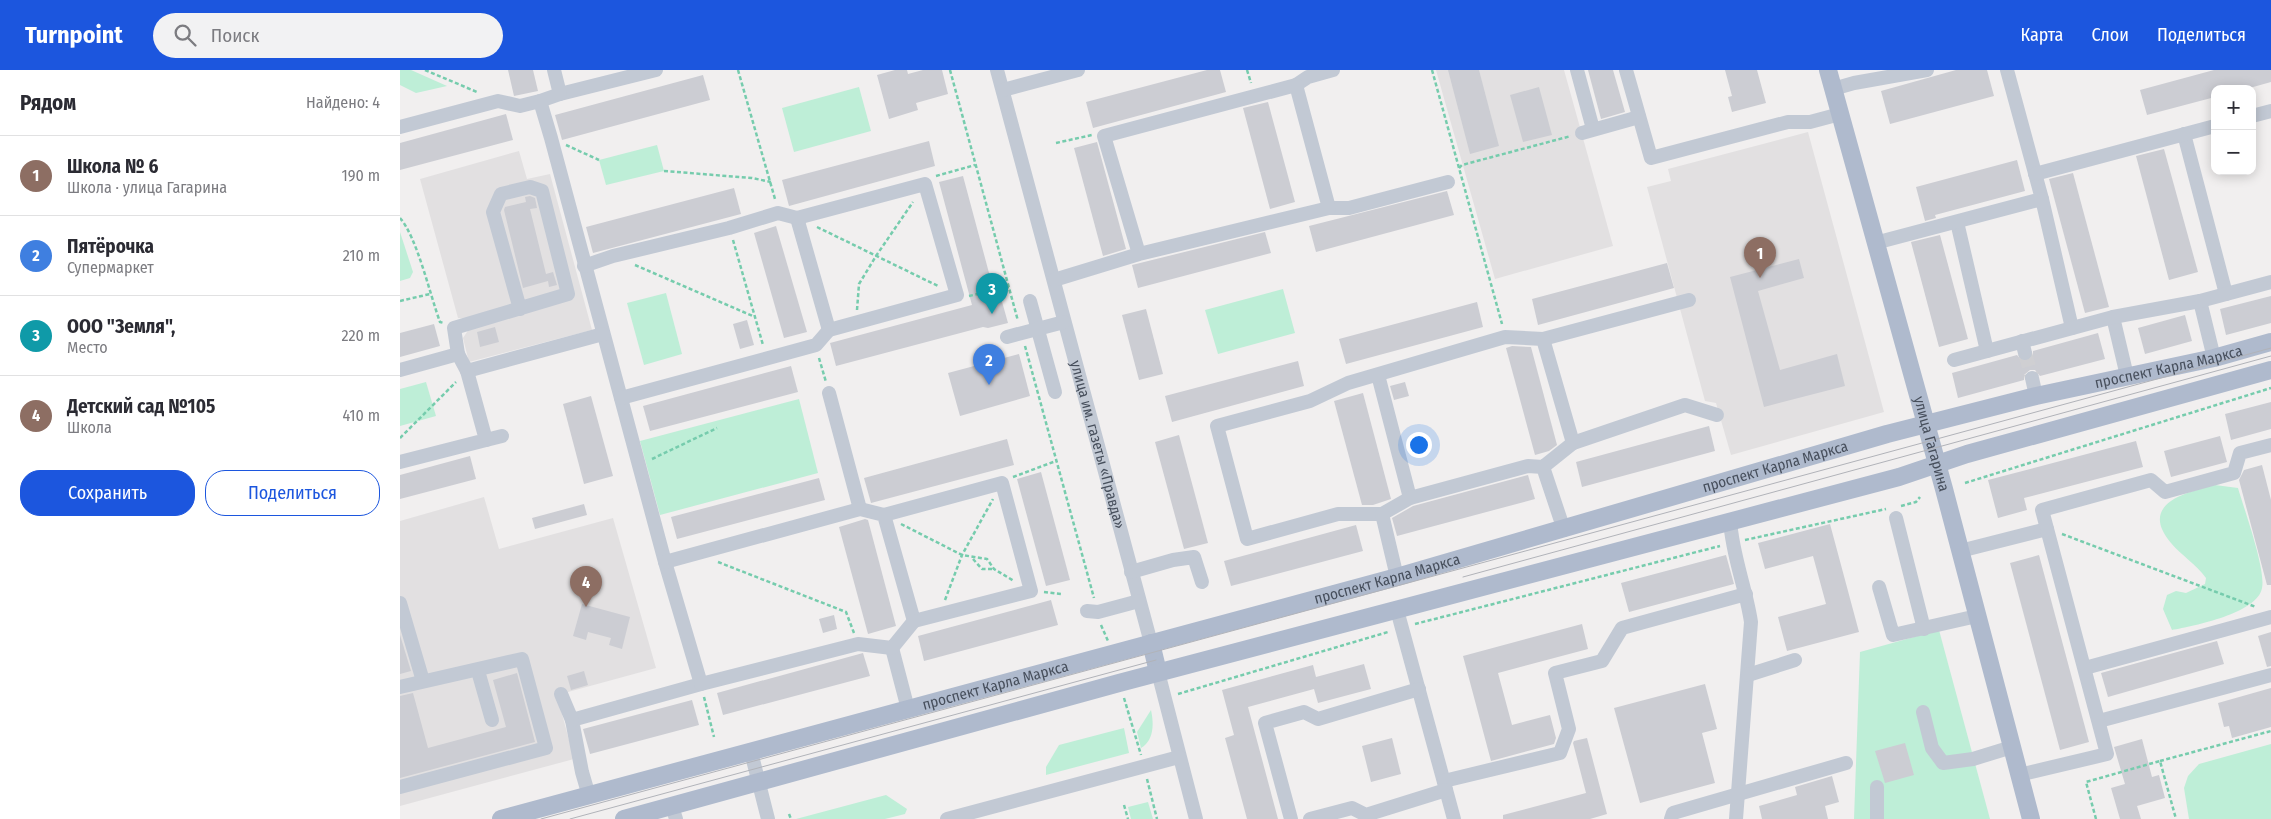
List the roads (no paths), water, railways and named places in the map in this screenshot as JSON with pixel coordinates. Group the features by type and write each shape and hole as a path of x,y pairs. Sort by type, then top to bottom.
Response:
{"main road":[{"name":"улица Гагарина","path":"1828,70 1937,464 2031,819"},
{"name":"проспект Карла Маркса","path":"501,819 1397,577 1564,530 1878,436 2036,396 2214,358 2271,342"},
{"name":"проспект Карла Маркса","path":"624,819 674,812 759,783 1158,672 1899,477 1937,464 2271,370"},
{"name":"улица им. газеты «Правда»","path":"1151,643 1158,672"}],"street":[{"path":"554,70 560,94"},
{"path":"400,127 498,101 520,106 656,70"},
{"name":"улица им. газеты «Правда»","path":"997,70 1130,572 1151,643"},
{"path":"1003,90 1078,70"},
{"path":"1139,254 1104,136 1296,84 1308,77 1332,70"},
{"path":"1577,70 1588,131 1639,117"},
{"path":"1626,70 1651,158 1788,122 1810,122 1840,114"},
{"path":"1833,89 1854,83 1923,70"},
{"path":"2007,70 2042,199 2072,328"},
{"path":"1296,84 1329,208"},
{"path":"540,101 665,562 701,684"},
{"path":"2256,115 2271,111"},
{"path":"2035,174 2211,127"},
{"path":"2184,134 2226,294"},
{"path":"1054,280 1139,254 1329,208 1349,208 1448,182"},
{"path":"584,266 613,256 729,228 778,213 797,218 925,184 957,295 829,330 816,344 767,356 621,398"},
{"path":"486,440 467,371 458,354 454,328 520,309 568,294 542,191 530,187 501,194 492,212 520,309"},
{"path":"1875,244 2042,199"},
{"path":"797,218 829,330"},
{"path":"1957,222 1987,351"},
{"path":"1954,360 1987,351 2024,347 2072,328 2113,317 2200,301 2271,282"},
{"path":"1689,300 1543,339 1505,337 1348,383 1310,401 1217,426 1247,538 1338,514 1382,514 1410,498 1528,466 1542,467 1573,443 1685,405 1717,415"},
{"path":"1030,301 1055,392"},
{"path":"2200,301 2214,358"},
{"path":"2113,317 2127,376"},
{"path":"1014,335 1064,322"},
{"path":"467,371 603,334"},
{"path":"1543,339 1573,443"},
{"path":"400,370 458,354"},
{"path":"1378,375 1410,498"},
{"path":"2032,378 2036,396"},
{"path":"829,393 860,508"},
{"path":"400,462 502,436"},
{"path":"2019,775 2107,754 2042,510 2151,480 2164,492 2234,473 2240,453 2271,445"},
{"path":"1542,467 1564,530"},
{"path":"665,562 860,508 884,515 1002,483 1031,591 914,622 892,648"},
{"path":"1893,511 1924,629"},
{"path":"1382,514 1397,577"},
{"path":"884,515 914,622"},
{"path":"1730,520 1732,543 1746,594 1751,622 1736,819"},
{"path":"1960,551 2047,529"},
{"path":"1130,572 1173,560 1194,557 1202,582"},
{"path":"1879,587 1893,635 1977,616"},
{"path":"1310,819 1352,808 1366,815 1445,785 1560,753 1569,729 1555,673 1602,661 1622,628 1746,594"},
{"path":"1092,612 1139,601"},
{"path":"400,603 423,681"},
{"path":"1397,610 1454,819"},
{"path":"2084,668 2266,613"},
{"path":"572,720 701,684 858,644 892,648"},
{"path":"892,648 908,709"},
{"path":"400,687 478,671 522,659 546,748 400,787"},
{"path":"1748,675 1794,660"},
{"path":"478,671 492,720"},
{"name":"улица им. газеты «Правда»","path":"1158,672 1196,819"},
{"path":"2099,721 2271,675"},
{"path":"1291,819 1265,723 1304,712 1318,719 1419,689"},
{"path":"561,694 572,720 582,772 589,796"},
{"path":"1923,712 1932,748 1943,763 1974,759 2012,747"},
{"path":"751,752 768,819"},
{"path":"947,819 1179,757"},
{"path":"1671,819 1673,813 1846,763"},
{"path":"1877,787 1877,819"}],"tunnel":[{"path":"2025,353 2032,378"}],"tram line":[{"path":"541,819 2271,348"},
{"path":"1463,577 2271,356"},
{"path":"570,819 1156,660"}],"place":[{"name":"Школа № 6","path":"1760,278"},
{"name":"ООО \"Земля\",","path":"992,314"},
{"name":"Пятёрочка","path":"989,385"},
{"name":"Детский сад №105","path":"586,607"}]}
